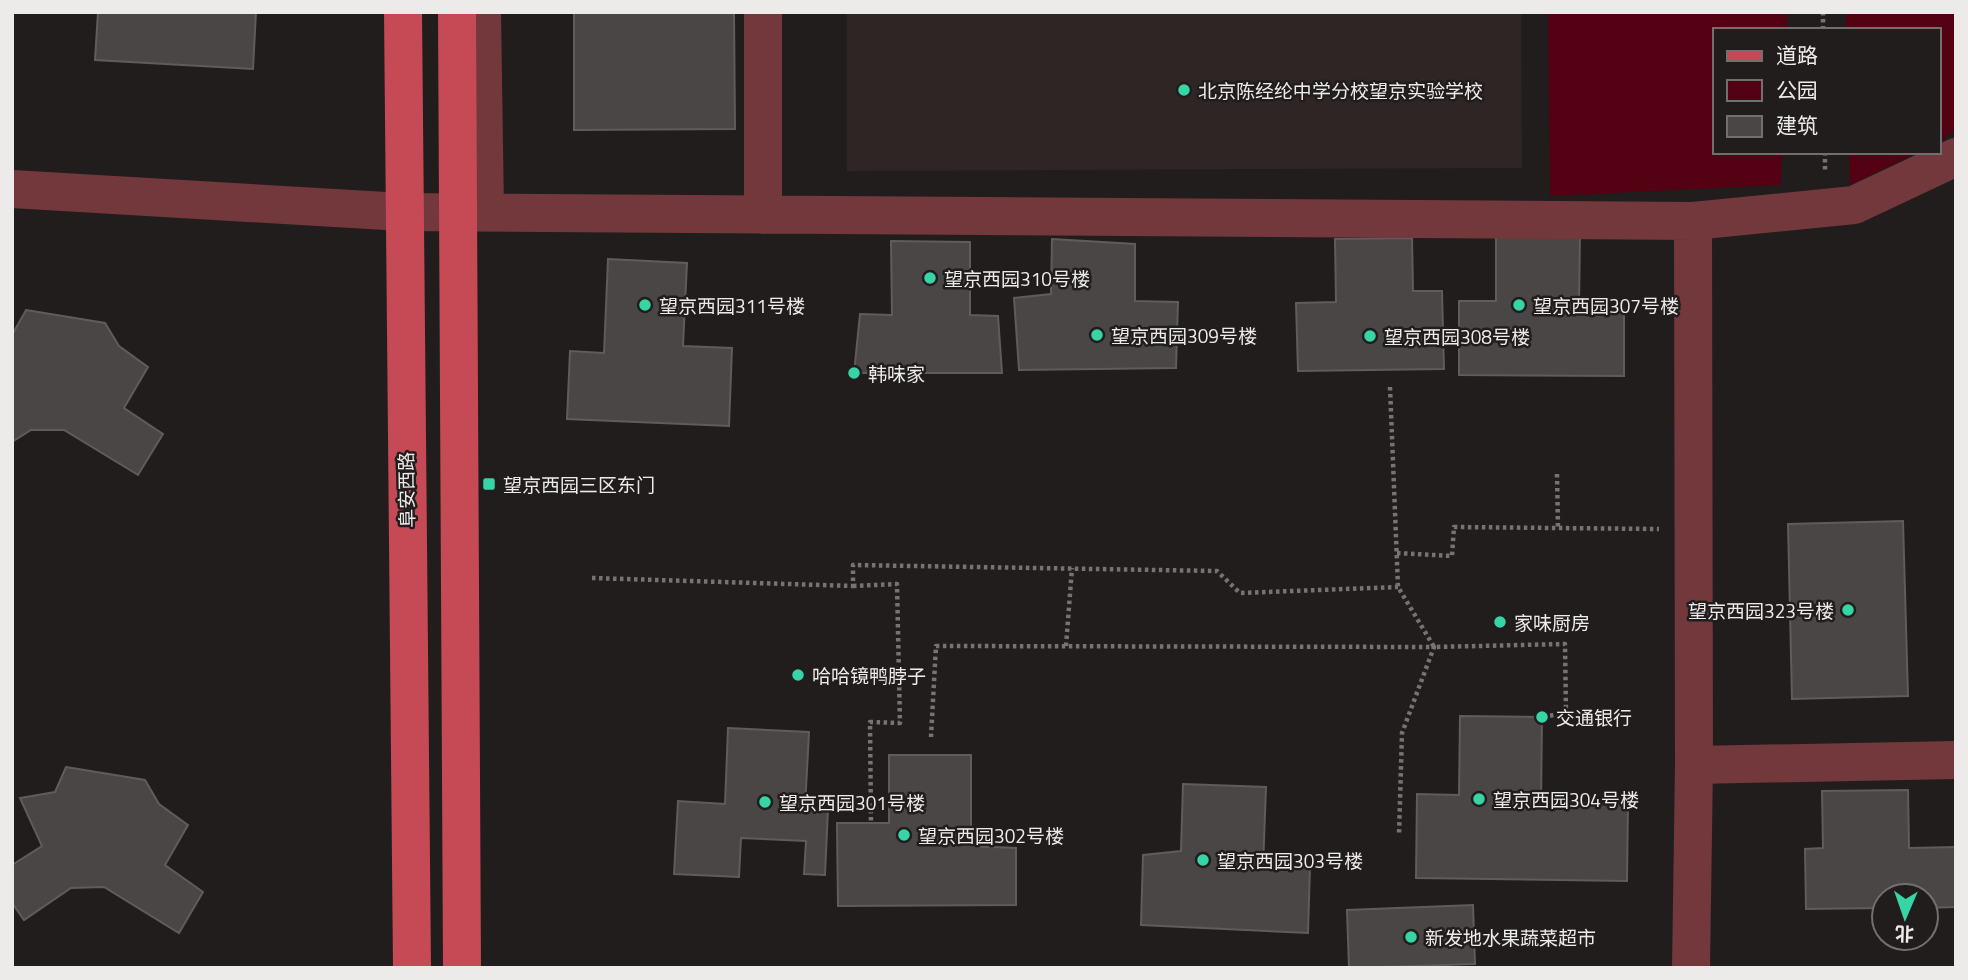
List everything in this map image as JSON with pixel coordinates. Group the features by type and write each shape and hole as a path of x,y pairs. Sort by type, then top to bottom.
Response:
{"main road":[{"name":"阜安西路","path":"403,12 412,968"},
{"path":"457,12 471,212 462,968"}],"street":[{"path":"471,212 482,12"},
{"path":"762,215 763,12"},
{"path":"12,189 403,212 1693,221 1854,205 1956,157"},
{"path":"1691,968 1694,765 1693,221"},
{"path":"1694,765 1956,760"}],"path":[{"path":"1390,387 1398,587 1434,647"},
{"path":"1557,474 1558,528"},
{"path":"1397,553 1452,556 1454,527 1693,529"},
{"path":"853,586 853,565 1217,571 1240,593 1398,587"},
{"path":"1066,646 1072,568"},
{"path":"593,579 853,586 897,584 900,723 870,722 871,823"},
{"path":"931,737 936,646 1434,647 1565,644 1566,713 1542,717"},
{"path":"1399,835 1402,733 1434,647"}],"shaded area":[{"name":"北京陈经纶中学分校望京实验学校","path":"847,12 1521,12 1522,168 847,171"}],"green space":[{"path":"1548,12 1788,12 1787,28 1713,28 1713,154 1782,154 1781,185 1550,196"},
{"path":"1846,12 1956,12 1956,129 1940,141 1940,28 1846,28"},
{"path":"1849,154 1914,154 1850,185"}],"building":[{"path":"98,12 256,12 253,69 95,60"},
{"path":"574,12 734,12 735,129 574,130"},
{"name":"望京西园307号楼","path":"1496,231 1580,231 1579,309 1624,309 1624,376 1459,375 1459,301 1496,301"},
{"name":"望京西园308号楼","path":"1412,238 1413,291 1442,291 1444,369 1298,371 1296,303 1336,302 1335,239"},
{"name":"望京西园309号楼","path":"1052,239 1135,244 1135,301 1178,302 1176,368 1019,370 1014,298 1051,294"},
{"name":"望京西园310号楼","path":"891,241 970,242 970,315 998,316 1002,373 854,373 860,314 892,315"},
{"name":"望京西园311号楼","path":"608,259 687,263 683,346 732,348 729,426 567,419 570,351 604,353"},
{"path":"26,310 105,323 119,346 148,367 124,408 163,434 138,475 64,430 31,430 12,442 12,335"},
{"name":"望京西园323号楼","path":"1903,521 1908,696 1792,699 1788,524"},
{"name":"望京西园304号楼","path":"1460,716 1542,717 1541,803 1628,804 1627,881 1416,878 1417,794 1459,795"},
{"name":"望京西园301号楼","path":"728,728 809,732 805,808 828,809 825,875 804,874 806,841 741,838 739,877 674,874 678,801 725,804"},
{"name":"望京西园302号楼","path":"889,755 971,755 971,846 1016,848 1016,905 838,906 837,823 889,823"},
{"path":"66,767 145,780 159,804 188,825 165,865 203,892 179,933 104,887 71,888 24,920 12,903 12,865 42,846 20,798 55,792"},
{"name":"望京西园303号楼","path":"1183,784 1266,787 1263,867 1310,866 1308,933 1141,925 1143,855 1181,851"},
{"path":"1908,790 1909,848 1956,847 1956,907 1940,908 1940,882 1870,882 1870,908 1806,909 1805,849 1823,848 1822,791"},
{"name":"新发地水果蔬菜超市","path":"1473,905 1475,964 1349,968 1347,910"}],"place":[{"name":"北京陈经纶中学分校望京实验学校","path":"1184,90"},
{"name":"望京西园310号楼","path":"930,278"},
{"name":"望京西园311号楼","path":"645,305"},
{"name":"望京西园307号楼","path":"1519,305"},
{"name":"望京西园309号楼","path":"1097,335"},
{"name":"望京西园308号楼","path":"1370,336"},
{"name":"韩味家","path":"854,373"},
{"name":"望京西园三区东门","path":"489,484"},
{"name":"望京西园323号楼","path":"1848,610"},
{"name":"家味厨房","path":"1500,622"},
{"name":"哈哈镜鸭脖子","path":"798,675"},
{"name":"交通银行","path":"1542,717"},
{"name":"望京西园304号楼","path":"1479,799"},
{"name":"望京西园301号楼","path":"765,802"},
{"name":"望京西园302号楼","path":"904,835"},
{"name":"望京西园303号楼","path":"1203,860"},
{"name":"新发地水果蔬菜超市","path":"1411,937"}]}
